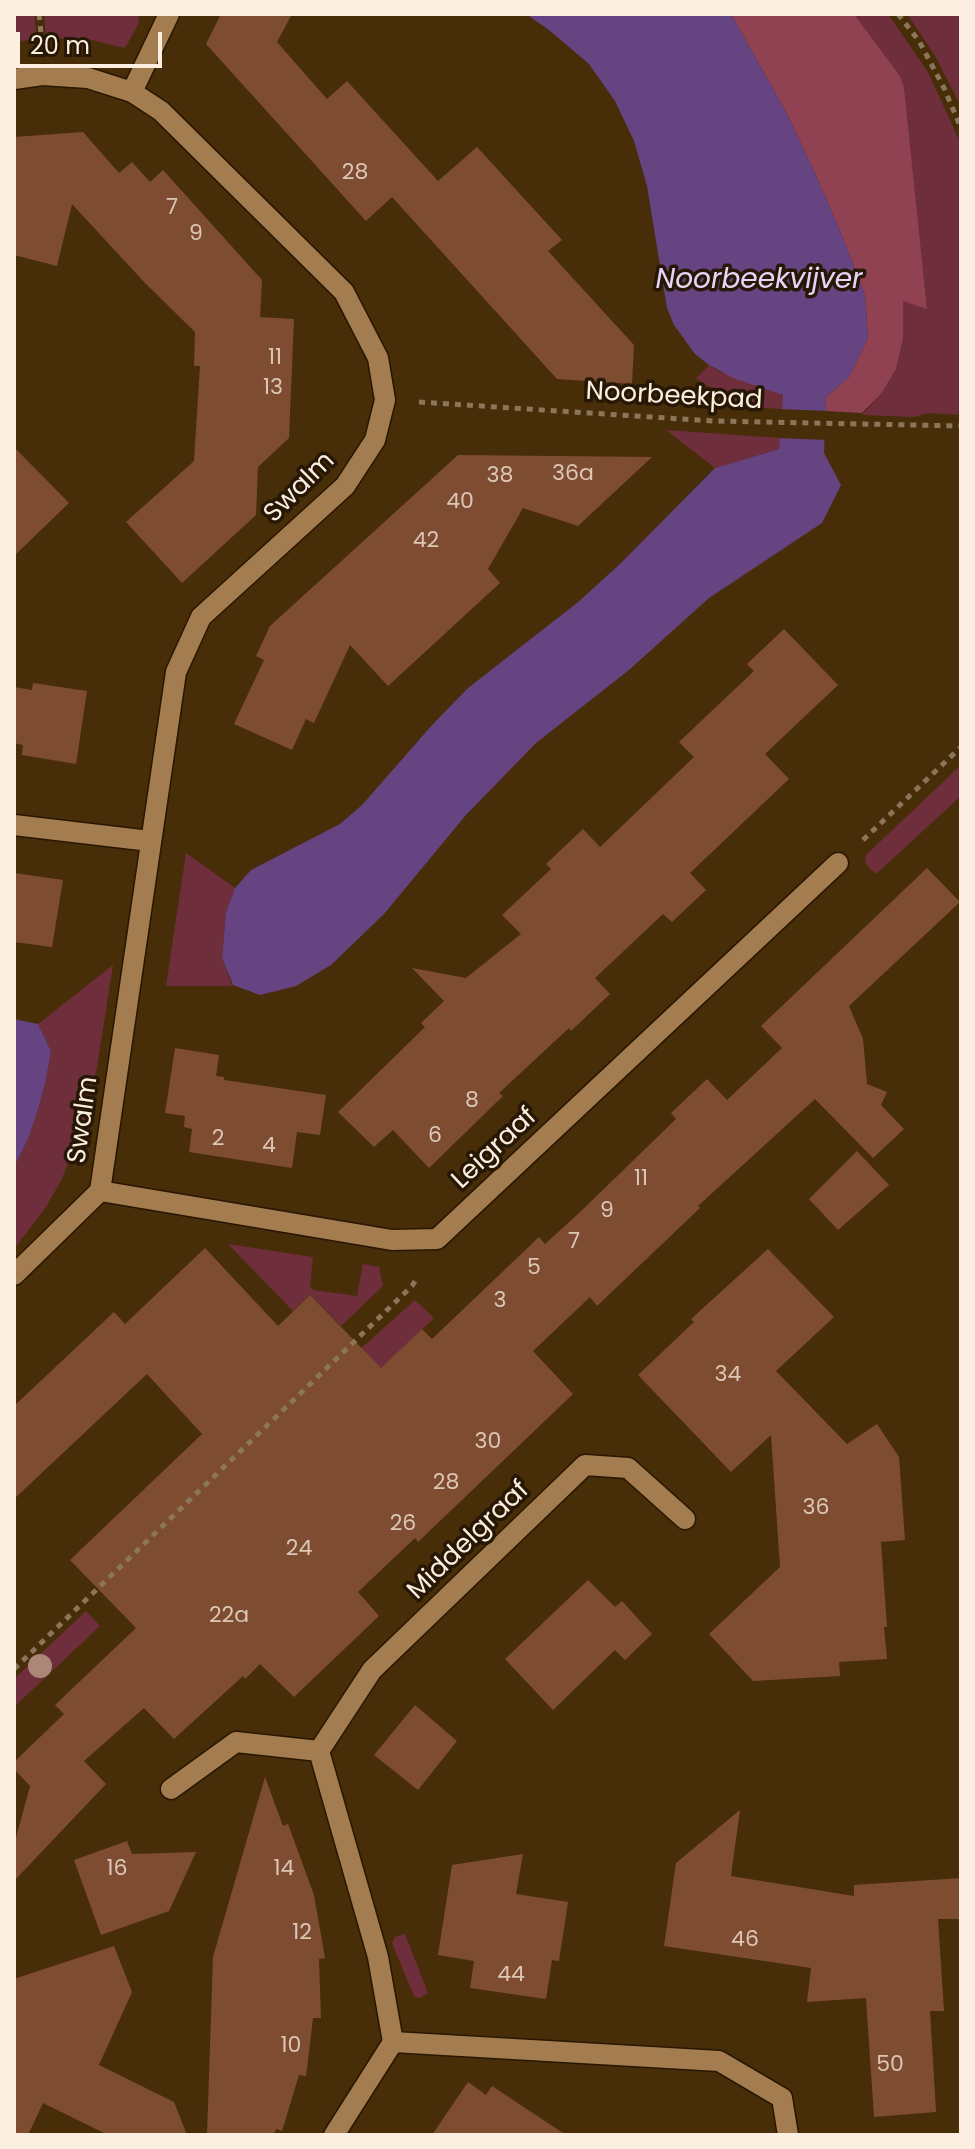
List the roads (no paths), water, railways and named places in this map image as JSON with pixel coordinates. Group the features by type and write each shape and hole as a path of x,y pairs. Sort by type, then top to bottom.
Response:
{"street":[{"path":"132,92 169,14"},
{"name":"Swalm","path":"14,79 42,75 88,78 132,92 161,111 344,292 378,358 385,400 375,440 345,486 201,617 176,672 100,1191 14,1275"},
{"path":"14,825 150,841"},
{"name":"Leigraaf","path":"100,1191 392,1240 437,1239 838,863"},
{"name":"Middelgraaf","path":"319,1751 372,1670 585,1465 628,1468 685,1519"},
{"path":"171,1789 236,1742 319,1751 378,1957 393,2042 334,2135"},
{"path":"393,2042 719,2061 782,2098 788,2135"}],"water":[{"name":"Noorbeekvijver","path":"526,14 731,14 786,112 841,233 865,295 868,338 849,377 826,397 824,453 841,485 822,523 709,598 629,670 536,743 466,815 384,914 331,965 296,986 260,995 233,985 222,958 226,912 235,888 251,870 340,824 362,805 468,688 577,603 715,468 779,449 783,395 733,378 709,365 695,354 674,325 667,308 647,186 634,141 615,101 589,64"},
{"path":"14,1019 38,1024 51,1051 38,1109 14,1167"}]}
